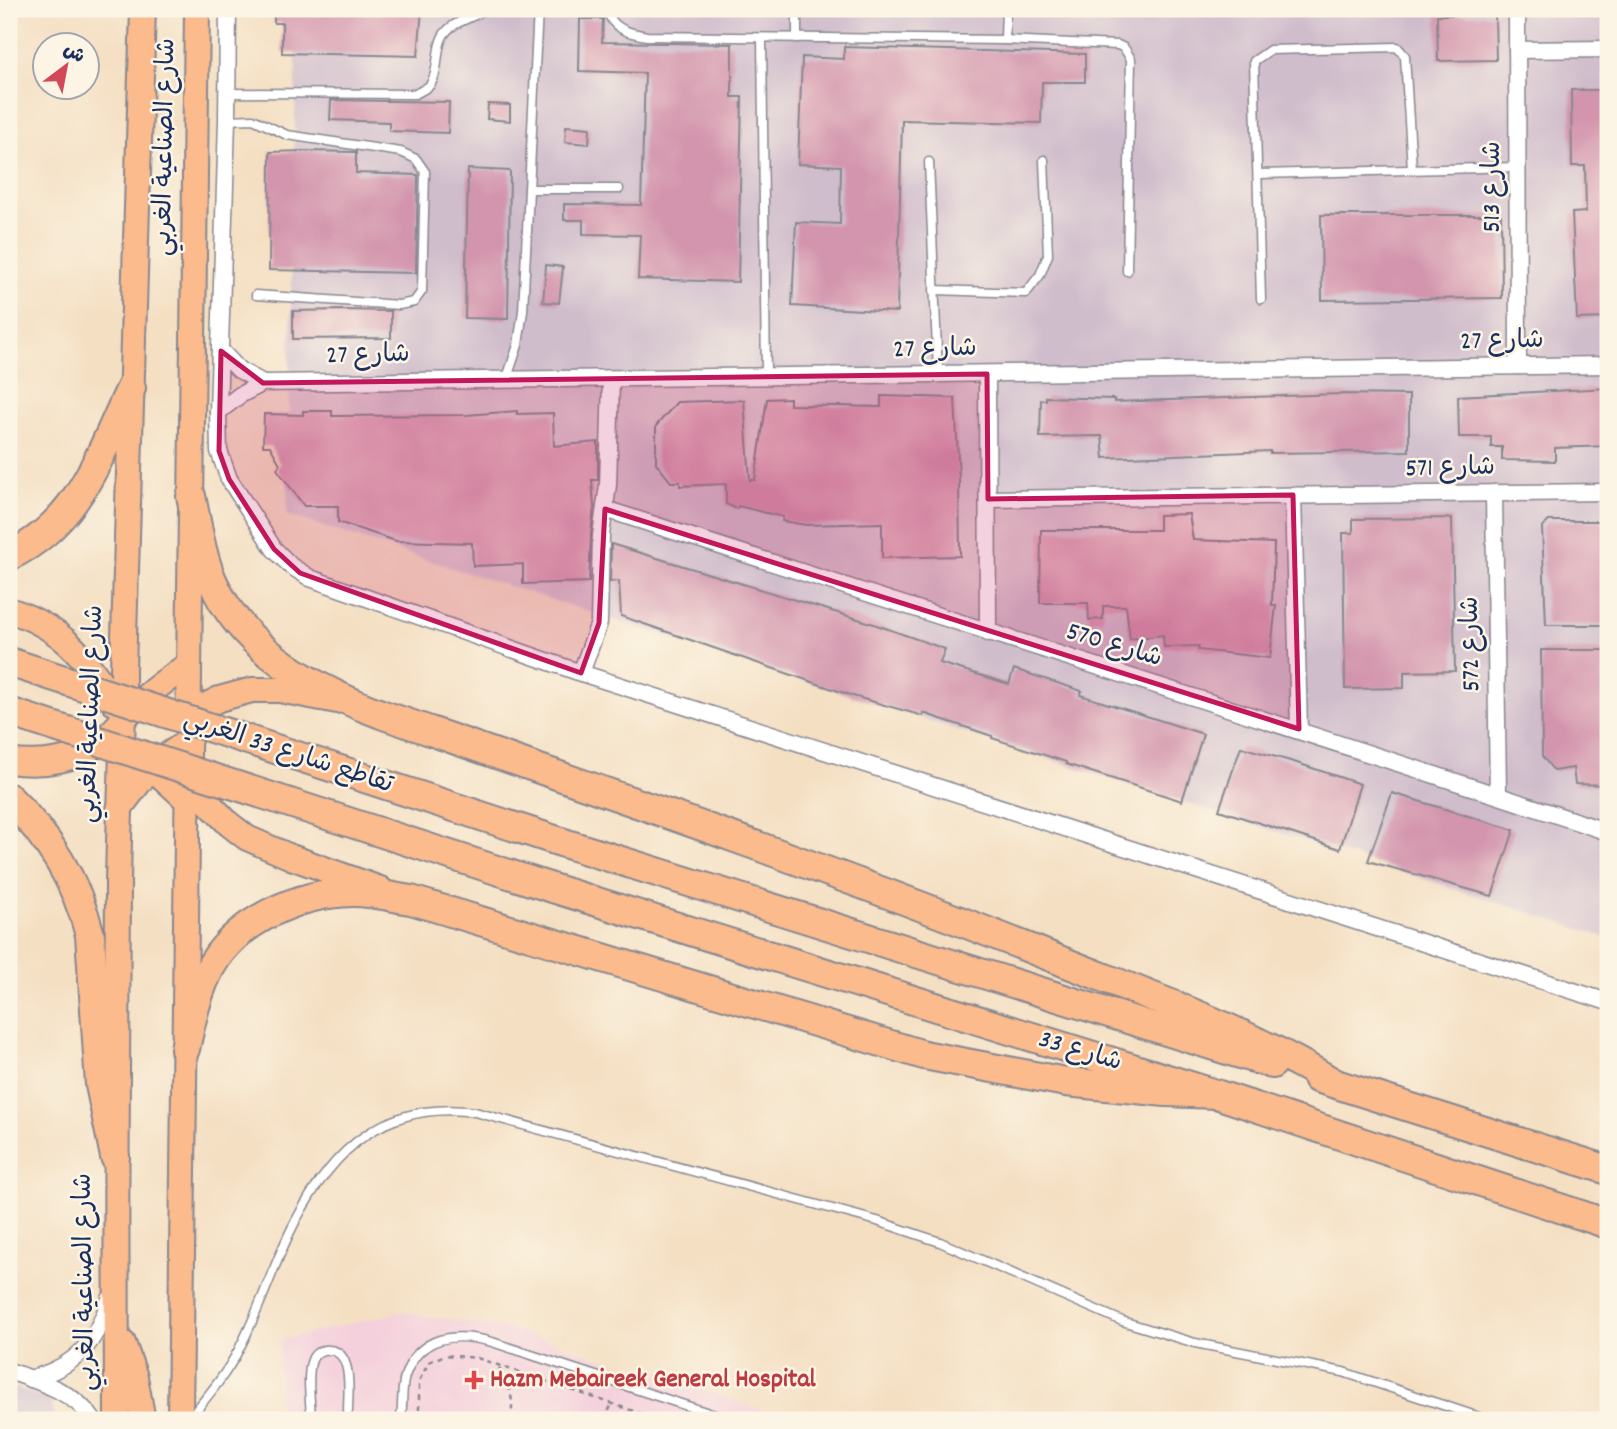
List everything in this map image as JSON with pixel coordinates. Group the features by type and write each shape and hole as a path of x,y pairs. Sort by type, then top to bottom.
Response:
{"highway":[{"path":"9,556 46,534 64,516 79,495 131,388"},
{"path":"191,496 205,562 217,591 233,617 256,642 318,686 355,704 904,899 1224,1026 1280,1052 1334,1083"},
{"name":"تقاطع شارع 33 الغربي","path":"9,662 567,844"},
{"name":"تقاطع شارع 33 الغربي","path":"9,712 549,887"},
{"path":"9,798 33,822 54,850 84,912 90,934 100,1085 115,1157"},
{"name":"شارع 33","path":"567,844 1608,1170"},
{"name":"شارع 33","path":"549,887 1216,1094 1608,1224"},
{"path":"184,1049 196,1002 208,972 222,950 253,923 290,904 330,894 371,893 411,900 924,1055 1066,1082 1216,1094"}],"main road":[{"name":"شارع الصناعية الغربي","path":"117,1420 115,1157 119,809 124,720 123,670 143,9"},
{"name":"شارع الصناعية الغربي","path":"180,1420 197,9"},
{"path":"9,610 47,626 65,639 96,673 150,766 187,800"},
{"path":"9,761 41,763 72,757 101,741 142,700 189,664"},
{"path":"123,670 142,700 188,741 196,790 229,824 247,838 291,857 411,900"},
{"path":"119,809 150,766 188,741 205,706 238,692 279,690 355,704"},
{"path":"116,1323 135,1377 143,1420"}],"street":[{"path":"228,9 219,451 224,470 274,549 291,566 310,578 581,673 1608,1002"},
{"name":"شارع 513","path":"1517,9 1518,366"},
{"path":"1517,50 1608,49"},
{"path":"221,351 239,370 263,383"},
{"name":"شارع 27","path":"218,412 240,395 263,383 1608,365"},
{"path":"987,374 988,633"},
{"path":"581,673 599,623 601,535 608,485 611,379"},
{"name":"شارع 571","path":"988,499 1608,492"},
{"name":"شارع 572","path":"1494,493 1498,795"},
{"path":"1293,495 1299,729"},
{"name":"شارع 570","path":"605,509 988,633 1299,729 1608,832"},
{"path":"30,1379 61,1368 86,1348 104,1318 116,1283"},
{"path":"9,1371 62,1391 76,1401 93,1420"}],"lane":[{"path":"226,93 415,94 429,85 437,66 442,38 452,26 485,9"},
{"path":"507,378 518,345 523,311 538,9"},
{"path":"607,9 609,17 626,33 647,36 1005,40 1112,44 1124,48 1131,59 1127,271"},
{"path":"797,9 797,38"},
{"path":"1005,40 1006,9"},
{"path":"762,38 766,377"},
{"path":"1261,299 1254,61 1270,50 1397,47 1405,56 1412,169"},
{"path":"227,120 253,119 287,135 401,152 416,159 425,172 422,291 414,302 398,305 256,295"},
{"path":"934,290 1026,293 1040,275 1048,255 1044,160"},
{"path":"929,162 938,374"},
{"path":"1258,174 1517,167"},
{"path":"529,189 619,189"},
{"path":"188,1420 234,1359 294,1223 308,1199 337,1162 374,1129 397,1117 422,1111 449,1109 475,1112 877,1221 940,1242 1122,1321 1195,1343 1343,1372 1488,1420"},
{"path":"403,1420 405,1378 412,1362 423,1349 438,1340 454,1336 471,1336 730,1420"},
{"path":"311,1420 310,1370 312,1359 320,1351 331,1349 341,1354 346,1364 348,1411"}],"path":[{"path":"420,1420 419,1381 429,1362 445,1355 477,1358 660,1420"},
{"path":"499,1366 512,1393 512,1413 509,1420"},
{"path":"604,1420 612,1404"}],"highlighted area":[{"path":"221,351 263,383 987,374 988,499 1293,495 1299,729 605,509 599,623 581,673 300,573 274,549 229,479 219,451"}],"shaded area":[{"path":"297,9 1608,9 1608,938 287,515"},
{"name":"Hazm Mebaireek General Hospital","path":"401,1312 511,1329 794,1420 278,1420 280,1340"},
{"path":"9,1385 52,1401 54,1420 9,1420"}],"building":[{"path":"274,9 422,9 418,56 282,53 282,23 274,23"},
{"path":"1437,15 1495,15 1496,60 1438,61"},
{"path":"580,19 603,19 602,42 732,44 732,97 742,97 738,282 638,279 640,235 583,234 583,220 564,220 564,204 641,205 645,73 579,71"},
{"path":"844,47 1085,54 1085,82 1042,82 1041,123 902,120 897,312 792,306 796,222 840,224 841,166 798,164 802,57 844,59"},
{"path":"1571,90 1608,90 1608,318 1577,319 1572,213 1586,212 1585,166 1572,166"},
{"path":"331,100 449,102 448,133 389,131 389,122 330,120"},
{"path":"488,104 510,105 510,121 487,119"},
{"path":"566,126 590,128 589,144 565,142"},
{"path":"270,152 356,152 356,173 418,175 416,273 269,270"},
{"path":"468,169 510,171 508,319 465,318"},
{"path":"1321,215 1501,215 1502,298 1322,300"},
{"path":"546,265 563,267 559,303 543,302"},
{"path":"293,311 391,311 391,338 293,339"},
{"path":"1608,388 1608,446 1555,448 1555,461 1502,460 1502,447 1491,447 1491,437 1459,437 1458,396"},
{"path":"1339,394 1409,395 1409,451 1270,451 1104,458 1102,436 1040,437 1041,400 1046,400 1046,397 1114,399 1114,402"},
{"path":"881,396 955,398 960,556 882,558 882,523 806,525 782,521 783,517 738,506 737,509 726,504 726,484 680,486 680,482 671,482 656,463 656,426 677,402 744,400 750,480 755,480 767,399 790,398 790,405 881,407"},
{"path":"303,411 332,411 332,416 466,415 517,411 517,414 553,413 554,446 598,442 598,480 592,480 594,507 589,582 523,584 523,564 473,566 472,543 396,541 338,522 338,506 304,506 277,469 280,464 270,446 263,446 264,414 303,415"},
{"path":"1189,514 1193,540 1274,543 1272,605 1276,605 1270,658 1198,650 1199,646 1164,647 1163,635 1130,639 1126,606 1103,606 1103,619 1089,620 1088,603 1040,603 1041,530 1159,530 1159,515"},
{"path":"1452,518 1455,671 1404,672 1404,688 1345,689 1343,533 1353,533 1353,519"},
{"path":"1549,521 1608,521 1608,625 1546,625 1542,527"},
{"path":"611,544 871,623 945,649 940,663 1009,684 1014,669 1082,691 1080,695 1203,734 1182,801 1066,764 923,713 923,716 853,696 621,616 619,581 610,582"},
{"path":"1541,650 1608,650 1608,785 1575,784 1573,768 1554,771 1542,756"},
{"path":"1241,747 1360,784 1340,849 1219,810"},
{"path":"1392,793 1514,830 1492,896 1368,861"}],"place":[{"name":"Hazm Mebaireek General Hospital","path":"474,1380"}]}
